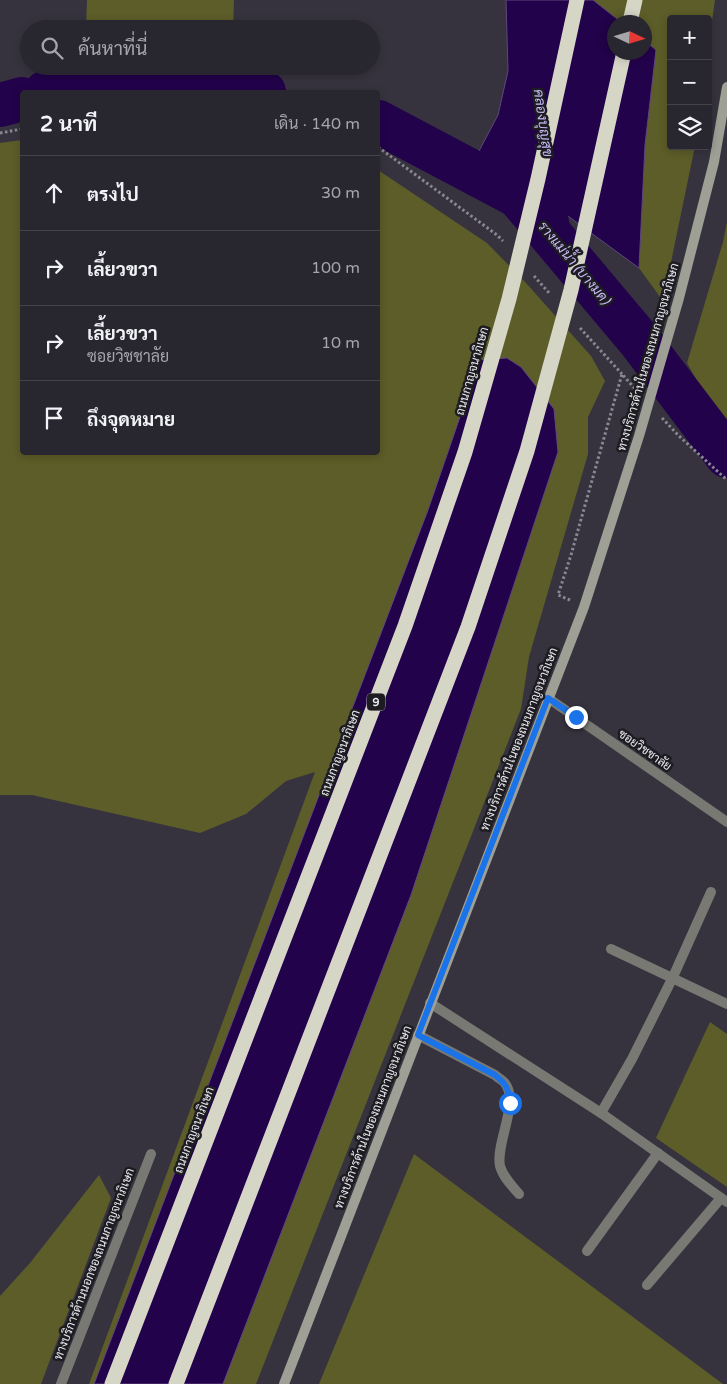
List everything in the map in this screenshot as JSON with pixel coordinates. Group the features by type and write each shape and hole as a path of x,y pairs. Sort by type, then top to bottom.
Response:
{"highway":[{"name":"ถนนกาญจนาภิเษก","path":"112,1384 402,635 465,452 509,298 577,0"},
{"path":"632,15 635,0"},
{"path":"176,1384 468,627 527,451 571,290 622,60"}],"main road":[{"name":"ทางบริการด้านในของถนนกาญจนาภิเษก","path":"284,1384 584,607 639,436 676,307 714,162 727,87"}],"street":[{"name":"ซอยวิชชาลัย","path":"548,698 727,822"},
{"path":"602,1113 673,977 711,892"},
{"path":"611,949 727,1004"},
{"path":"430,1003 602,1113 724,1200 647,1285"},
{"path":"418,1035 495,1075 505,1083 510,1103 499,1161 504,1177 519,1194"},
{"path":"587,1251 658,1153"},
{"name":"ทางบริการด้านนอกของถนนกาญจนาภิเษก","path":"61,1384 150,1154"}],"path":[{"path":"0,133 20,129"},
{"path":"584,607 558,594 572,555 622,374 641,395"},
{"path":"660,415 679,436 727,480"}],"shaded area":[{"path":"87,0 234,0 233,20 86,20"},
{"path":"593,0 715,0 712,21 712,15 667,15 667,150 694,150 663,301 639,268 645,145 656,50 652,47 652,15 612,15"},
{"path":"20,140 20,455 380,455 380,171 487,243 527,284 591,356 605,381 588,417 588,454 529,657 521,709 256,1384 89,1384 315,772 286,781 246,814 200,833 32,795 0,795 0,143"},
{"path":"727,222 727,418 723,420 709,402 687,363 723,242"},
{"path":"710,1022 727,1034 727,1187 656,1138"},
{"path":"414,1154 723,1384 319,1384"},
{"path":"99,1175 111,1198 41,1384 0,1384 0,1296 30,1263"}],"water":[{"path":"506,0 593,0 612,15 607,15 607,60 652,60 652,47 656,50 645,145 639,268 479,151 498,115 508,71"},
{"path":"507,358 521,367 554,409 558,452 411,895 223,1384 94,1384 428,510 461,414 477,360"}],"waterway":[{"name":"รางแม่น้ำ (บางมด)","path":"54,90 76,84 223,82 256,90"},
{"name":"รางแม่น้ำ (บางมด)","path":"0,105 20,100"},
{"name":"รางแม่น้ำ (บางมด)","path":"380,123 518,196 639,340 727,456"},
{"name":"คลองบุญสุข","path":"549,174 560,245"}],"route":[{"path":"510,1103 505,1083 495,1075 418,1035 548,698 576,717"}]}
